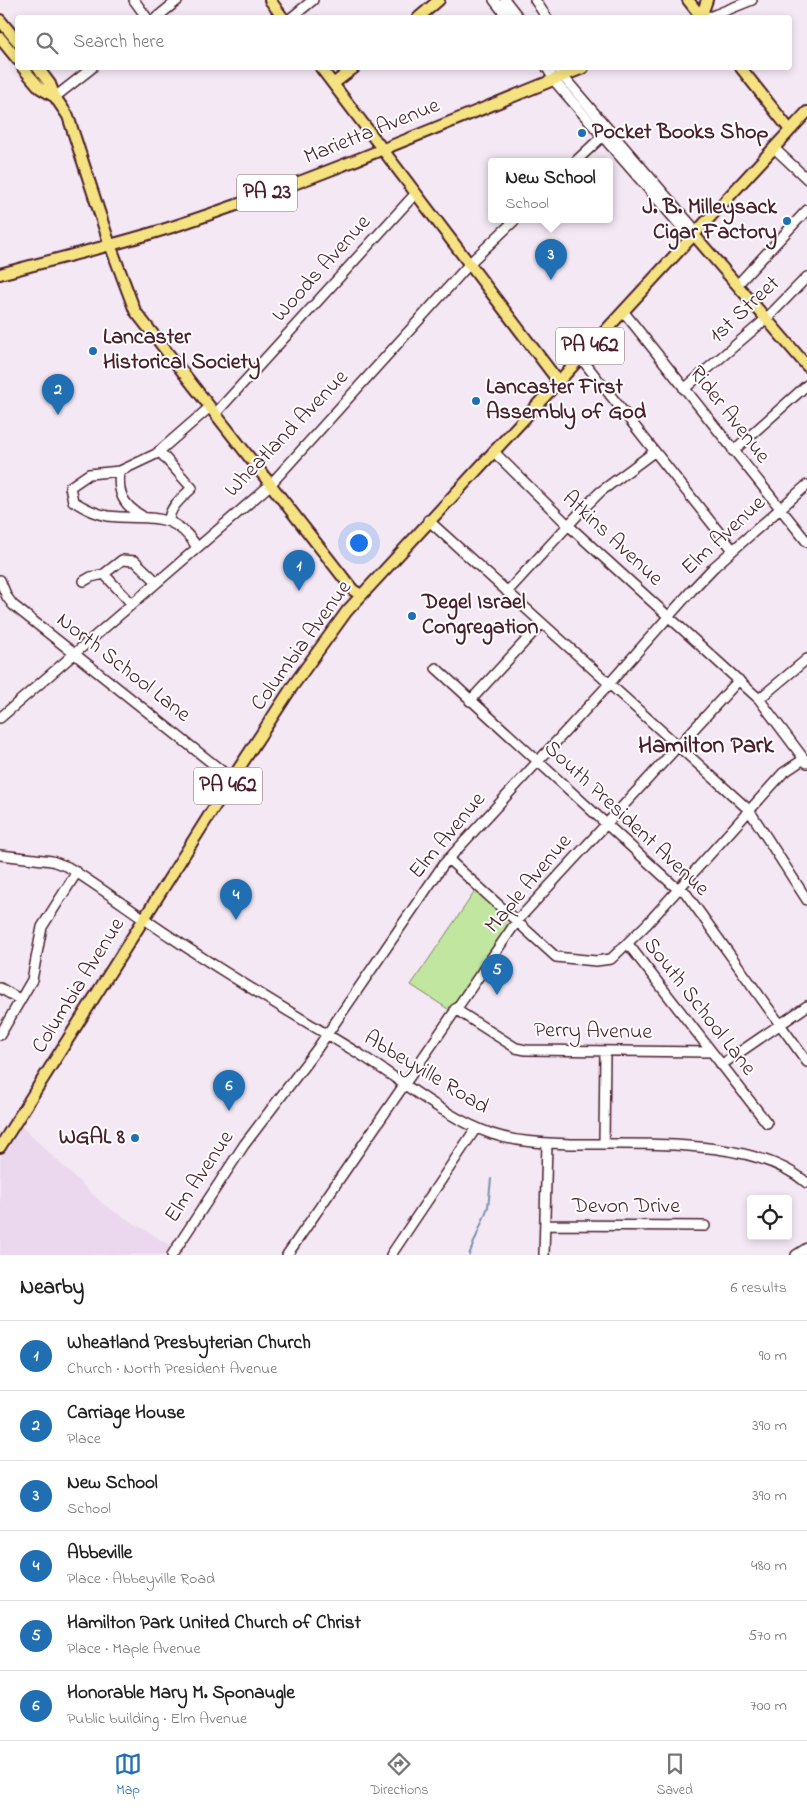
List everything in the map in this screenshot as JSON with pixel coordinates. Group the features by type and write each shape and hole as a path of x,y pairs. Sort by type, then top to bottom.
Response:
{"main road":[{"path":"270,0 281,15"},
{"path":"422,15 439,0"},
{"path":"688,0 699,15"},
{"path":"702,15 707,0"},
{"path":"0,20 15,38"},
{"path":"0,38 15,56"},
{"path":"25,70 40,88 55,97"},
{"path":"40,70 65,110 71,125 110,245 135,311 353,590 361,595"},
{"path":"322,70 333,84 351,70"},
{"name":"Marietta Avenue","path":"0,274 110,245 206,216 382,148 559,74 575,70"},
{"path":"743,70 790,130"},
{"name":"PA 462","path":"333,84 558,381"},
{"name":"Columbia Avenue","path":"0,1147 232,778 326,639 361,595 428,520 694,236 807,112"},
{"path":"694,236 807,366"}],"street":[{"path":"134,0 145,15"},
{"path":"160,15 178,0"},
{"path":"295,15 313,0"},
{"path":"494,0 506,15"},
{"path":"505,0 517,15"},
{"path":"535,0 545,15"},
{"path":"714,15 752,0"},
{"path":"55,97 89,70"},
{"path":"559,74 606,133 691,225 694,236"},
{"path":"579,158 606,133"},
{"path":"774,148 807,179"},
{"name":"Woods Avenue","path":"120,472 159,451 212,411 416,193"},
{"path":"737,285 807,210"},
{"name":"Wheatland Avenue","path":"0,718 270,484 470,264 512,223"},
{"name":"1st Street","path":"684,389 766,319 807,277"},
{"name":"Rider Avenue","path":"623,311 807,542"},
{"path":"580,357 733,550"},
{"path":"733,451 807,385"},
{"path":"159,451 192,488 177,503 170,513 169,520"},
{"name":"Atkins Avenue","path":"493,451 568,525 759,699 806,761"},
{"path":"507,592 600,492 654,452"},
{"path":"144,517 125,502 118,487 120,472 89,474 70,487 73,501 86,509 108,516 169,520 184,531 197,547"},
{"name":"Elm Avenue","path":"172,1255 244,1145 327,1035 448,859 609,684 692,590 733,550 807,485"},
{"path":"428,520 749,810 807,900"},
{"path":"84,581 104,574 122,560 135,561 157,582"},
{"path":"104,574 132,604"},
{"name":"North School Lane","path":"0,580 7,597 13,605 232,778"},
{"path":"470,701 542,623"},
{"path":"759,699 807,659"},
{"name":"South President Avenue","path":"436,668 673,885 679,888 718,937 807,1062"},
{"name":"Maple Avenue","path":"287,1255 517,921 739,680"},
{"path":"628,944 789,768 806,761"},
{"name":"Abbeyville Road","path":"0,856 52,861 77,872 257,994 327,1035 441,1108 476,1128 508,1139 547,1143 680,1146 729,1152 776,1164 807,1183"},
{"name":"South School Lane","path":"448,859 548,951 560,959 606,960 614,957 628,944 767,1123"},
{"path":"0,1035 35,973 37,943 42,927 77,872"},
{"path":"0,988 21,1000"},
{"path":"721,1065 807,1006"},
{"name":"Perry Avenue","path":"455,1009 516,1048 711,1052"},
{"path":"604,1144 605,1051"},
{"path":"390,1255 476,1128"},
{"path":"544,1255 547,1225 547,1143"},
{"name":"Devon Drive","path":"547,1225 705,1226"},
{"path":"796,1255 807,1248"}],"shaded area":[{"path":"20,1125 103,1204 171,1246 165,1255 0,1255 0,1158"}],"green space":[{"path":"476,890 510,922 451,1011 411,985"}],"waterway":[{"path":"469,1255 488,1207 491,1179"}],"place":[{"name":"Pocket Books Shop","path":"582,133"},
{"name":"J. B. Milleysack Cigar Factory","path":"787,221"},
{"name":"New School","path":"551,280"},
{"name":"Lancaster Historical Society","path":"93,351"},
{"name":"Lancaster First Assembly of God","path":"476,401"},
{"name":"Carriage House","path":"58,415"},
{"name":"Wheatland Presbyterian Church","path":"299,591"},
{"name":"Degel Israel Congregation","path":"412,616"},
{"name":"Abbeville","path":"236,920"},
{"name":"Hamilton Park United Church of Christ","path":"497,995"},
{"name":"Honorable Mary M. Sponaugle","path":"229,1111"},
{"name":"WGAL 8","path":"135,1138"}],"district":[{"name":"Hamilton Park","path":"706,746"}]}
